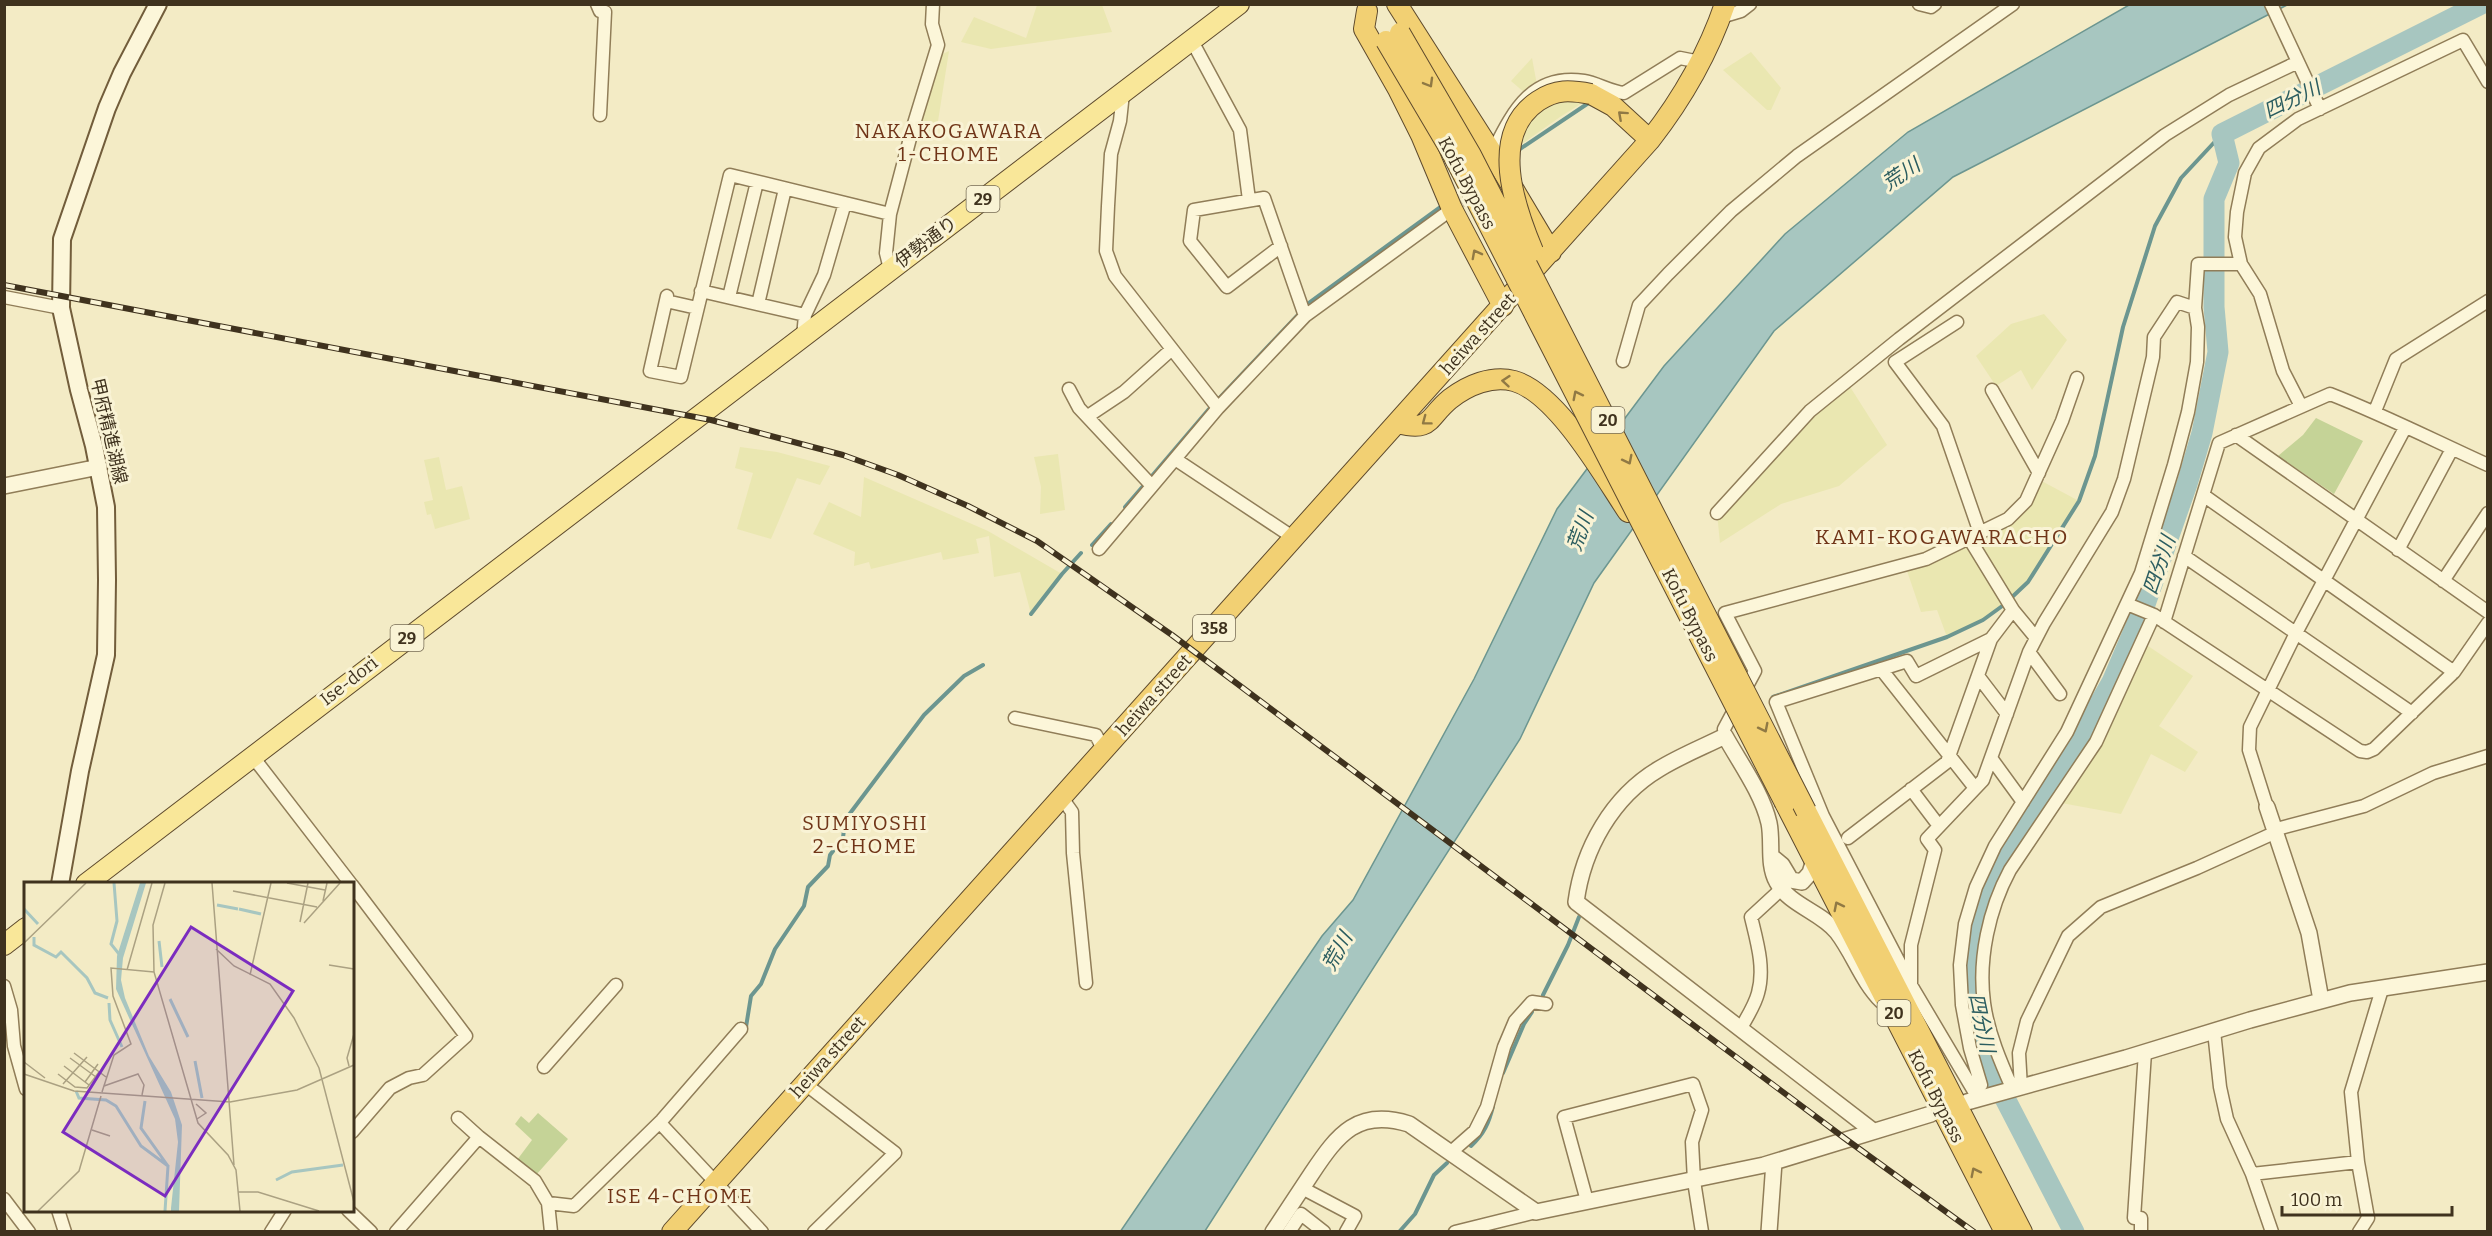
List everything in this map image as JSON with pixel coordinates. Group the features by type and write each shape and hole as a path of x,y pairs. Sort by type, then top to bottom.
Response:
{"highway":[{"path":"1397,4 1492,153 1551,252"},
{"path":"1370,7 1364,29 1417,126 1452,209 1503,306"},
{"name":"Kofu Bypass","path":"1370,7 1393,37 1471,155 1806,811 2011,1226"},
{"name":"heiwa street","path":"672,1232 1650,140 1677,105 1723,11"},
{"name":"Kofu Bypass","path":"1393,37 1894,1014 2011,1226"},
{"path":"1593,391 1594,375 1555,301 1524,228 1513,185 1509,156 1515,126 1522,115 1551,93 1571,90 1591,94 1613,106 1650,140"},
{"path":"1398,423 1418,428 1425,425 1464,388 1482,382 1497,380 1515,382 1537,394 1559,414 1596,463 1673,583"}],"main road":[{"name":"甲府精進湖線","path":"60,882 80,771 106,655 106,507 99,467 61,309 63,236 107,108 122,73 159,4"},
{"name":"伊勢通り","path":"803,337 1239,4"},
{"name":"Ise-dori","path":"89,882 368,666 803,337"},
{"path":"4,945 24,930"}],"street":[{"path":"597,4 600,11 605,12 600,115"},
{"path":"890,269 886,253 890,214 938,45 932,24 933,4"},
{"path":"1723,11 1741,11 1750,4"},
{"path":"1919,4 1931,7 1935,4"},
{"path":"1623,362 1639,305 1731,211 1797,156 2013,4"},
{"path":"2271,4 2320,109"},
{"path":"2301,406 2283,371 2260,294 2241,264 2235,237 2237,212 2246,172 2259,148 2298,119 2463,40 2487,82"},
{"path":"1192,41 1240,130 1249,200"},
{"path":"1492,153 1520,102 1548,84 1582,80 1624,93 1680,58 1700,62"},
{"path":"1717,513 1810,411 1899,339 2165,135 2229,95 2298,62"},
{"path":"1123,93 1120,121 1111,154 1106,251 1115,276 1218,408"},
{"path":"697,308 666,299 650,371 681,377 730,175 890,214"},
{"path":"729,297 757,182"},
{"path":"758,304 785,189"},
{"path":"1281,246 1227,287 1190,241 1194,210 1264,198 1281,246 1305,316"},
{"path":"803,337 805,315 824,275 845,203"},
{"path":"1099,549 1218,408 1305,316 1452,209"},
{"path":"1978,1097 1981,1085 1970,1048 1962,1005 1960,965 1965,924 1976,887 1995,846 2067,732 2129,605 2141,573 2158,522 2188,412 2197,362 2198,327 2195,308 2198,264 2241,264"},
{"path":"701,291 805,315"},
{"path":"4,297 61,309"},
{"path":"2375,411 2396,359 2487,301"},
{"path":"1911,985 1911,945 1935,850 1927,839 1983,780 2029,652 2112,512 2124,479 2153,357 2154,337 2177,302 2195,308"},
{"path":"1957,322 1895,362 1943,426 1980,533"},
{"path":"1088,416 1124,392 1172,349"},
{"path":"1894,1014 1869,988 1836,930 1785,892 1777,882 1771,856 1769,823 1761,801 1725,736 1724,729 1755,671 1725,613 1926,560 2008,519 2026,501 2062,421 2077,378"},
{"path":"1069,389 1079,408 1152,486"},
{"path":"1992,390 2039,473"},
{"path":"2017,1089 1995,1049 1984,1004 1983,964 1990,920 2000,888 2096,742 2184,556 2219,443 2331,394 2375,411 2405,428 2487,465"},
{"path":"2320,1000 2309,933 2249,750 2250,727 2296,633 2405,428"},
{"path":"2236,435 2487,612"},
{"path":"2398,550 2452,449"},
{"path":"1175,459 1294,538"},
{"path":"4,486 99,467"},
{"path":"2203,495 2454,672"},
{"path":"2443,581 2487,513"},
{"path":"1969,538 2012,609 2036,638"},
{"path":"2184,556 2412,713"},
{"path":"2129,605 2156,617 2360,751 2367,752 2374,749 2454,672 2487,623"},
{"path":"1848,838 1947,762 1991,639 2012,609"},
{"path":"1978,1097 1911,985 1823,816 1776,702 1907,661 1916,676 1991,639"},
{"path":"2029,652 2060,694"},
{"path":"1881,669 1976,788"},
{"path":"1978,676 2007,714"},
{"path":"1015,718 1096,735 1104,751"},
{"path":"1725,736 1658,770 1637,785 1616,806 1591,848 1579,880 1575,902 1873,1131"},
{"path":"2017,1089 2019,1053 2027,1021 2068,936 2101,907 2197,868 2274,832 2364,806 2433,773 2487,756"},
{"path":"253,757 350,882"},
{"path":"1991,758 2023,802"},
{"path":"1911,789 1939,826"},
{"path":"1062,798 1072,812 1073,853 1086,983"},
{"path":"1771,856 1782,865 1791,880 1802,882 1810,873 1814,860"},
{"path":"354,887 466,1036 423,1075 409,1078 390,1088 354,1130"},
{"path":"1741,1028 1758,995 1761,980 1759,952 1751,917 1777,893"},
{"path":"1978,1097 2017,1089 2320,1000 2350,993 2487,972"},
{"path":"543,1067 616,985"},
{"path":"4,986 11,1010 14,1046 24,1082"},
{"path":"2346,1232 2360,1230 2368,1218 2358,1161 2351,1092 2382,989"},
{"path":"1450,1153 1475,1131 1486,1107 1503,1047 1515,1022 1532,1002 1546,1004"},
{"path":"548,1203 574,1206 660,1123 741,1029"},
{"path":"2214,1030 2220,1087 2227,1119 2252,1174 2272,1232"},
{"path":"2141,1232 2141,1218 2134,1218 2145,1052"},
{"path":"804,1083 895,1153 814,1232"},
{"path":"1587,1201 1564,1117 1693,1084 1702,1110 1692,1142 1694,1180 1702,1232"},
{"path":"1455,1232 1536,1212 1774,1162 1931,1114"},
{"path":"458,1118 536,1181 548,1203 551,1232"},
{"path":"1273,1232 1328,1149 1343,1132 1363,1121 1393,1119 1409,1124 1536,1212"},
{"path":"660,1123 762,1232"},
{"path":"396,1232 479,1137"},
{"path":"2252,1174 2358,1161"},
{"path":"1769,1232 1774,1162"},
{"path":"1302,1188 1355,1216 1346,1232"},
{"path":"4,1199 29,1232"},
{"path":"59,1212 65,1232"},
{"path":"271,1232 284,1212"},
{"path":"350,1212 371,1232"},
{"path":"1289,1232 1301,1214 1324,1232"}],"shaded area":[{"path":"1037,5 1102,5 1112,32 991,49 961,42 974,17 1026,38"},
{"path":"949,51 936,134 913,128 930,60"},
{"path":"1751,52 1781,88 1771,110 1767,110 1723,70"},
{"path":"1532,58 1537,85 1525,93 1511,81"},
{"path":"1587,100 1519,146 1528,120 1553,101"},
{"path":"2044,314 2067,340 2032,390 2021,370 1996,386 1976,356 2011,324"},
{"path":"1847,382 1887,445 1839,486 1781,504 1720,543 1717,513"},
{"path":"740,447 777,452 830,466 820,485 797,478 771,539 737,529 753,473 735,468"},
{"path":"1058,454 1065,510 1040,514 1041,487 1034,457"},
{"path":"439,457 446,490 462,486 470,519 435,529 431,514 427,515 424,502 433,500 424,460"},
{"path":"864,477 988,531 1062,574 1031,614 1020,572 994,577 989,536 976,539 979,553 943,560 941,552 871,569 869,562 854,566 855,552 813,534 829,502 861,517"},
{"path":"2036,478 2079,501 2028,582 1983,620 1947,637 1937,610 1921,612 1905,565 2008,519"},
{"path":"2142,642 2193,676 2159,726 2198,752 2185,772 2151,754 2121,814 2056,802 2096,742"}],"green space":[{"path":"2316,418 2363,441 2334,494 2278,456 2303,435"},
{"path":"538,1113 568,1139 536,1175 517,1160 532,1140 515,1124 521,1116 529,1123"}],"water":[{"name":"荒川","path":"2129,5 2287,5 1953,177 1774,331 1594,583 1520,739 1205,1231 1120,1232 1322,936 1353,900 1474,679 1557,509 1664,366 1785,234 1908,132"}],"waterway":[{"name":"四分川","path":"2074,1232 1998,1085 1982,1041 1973,996 1979,919 1994,877 2053,785 2112,682 2144,607 2187,484 2202,433 2218,352 2214,307 2214,199 2229,163 2222,134 2481,4"},
{"path":"1517,151 1590,102"},
{"path":"2010,599 2028,582 2079,501 2095,456 2123,327 2155,226 2181,178 2222,134"},
{"path":"1151,477 1209,409 1310,302 1443,205"},
{"path":"1125,507 1144,485"},
{"path":"1092,545 1111,524"},
{"path":"1031,614 1081,553"},
{"path":"1773,697 1947,637 1983,620 2005,604"},
{"path":"746,1027 751,996 761,984 775,949 804,906 808,887 828,866 830,855 843,838 845,820 924,715 964,676 983,665"},
{"path":"1543,995 1579,917"},
{"path":"1503,1073 1524,1024 1532,1012"},
{"path":"1471,1146 1485,1128 1493,1106"},
{"path":"1399,1232 1415,1214 1434,1175 1447,1163"}],"tunnel":[{"path":"1452,209 1507,165"}],"railway":[{"path":"4,285 711,420 843,455 898,475 968,506 1037,541 1172,635 1847,1140 1974,1232"}],"district":[{"name":"NAKAKOGAWARA 1-CHOME","path":"949,142"},
{"name":"KAMI-KOGAWARACHO","path":"1942,537"},
{"name":"SUMIYOSHI 2-CHOME","path":"865,834"},
{"name":"ISE 4-CHOME","path":"680,1196"}]}
